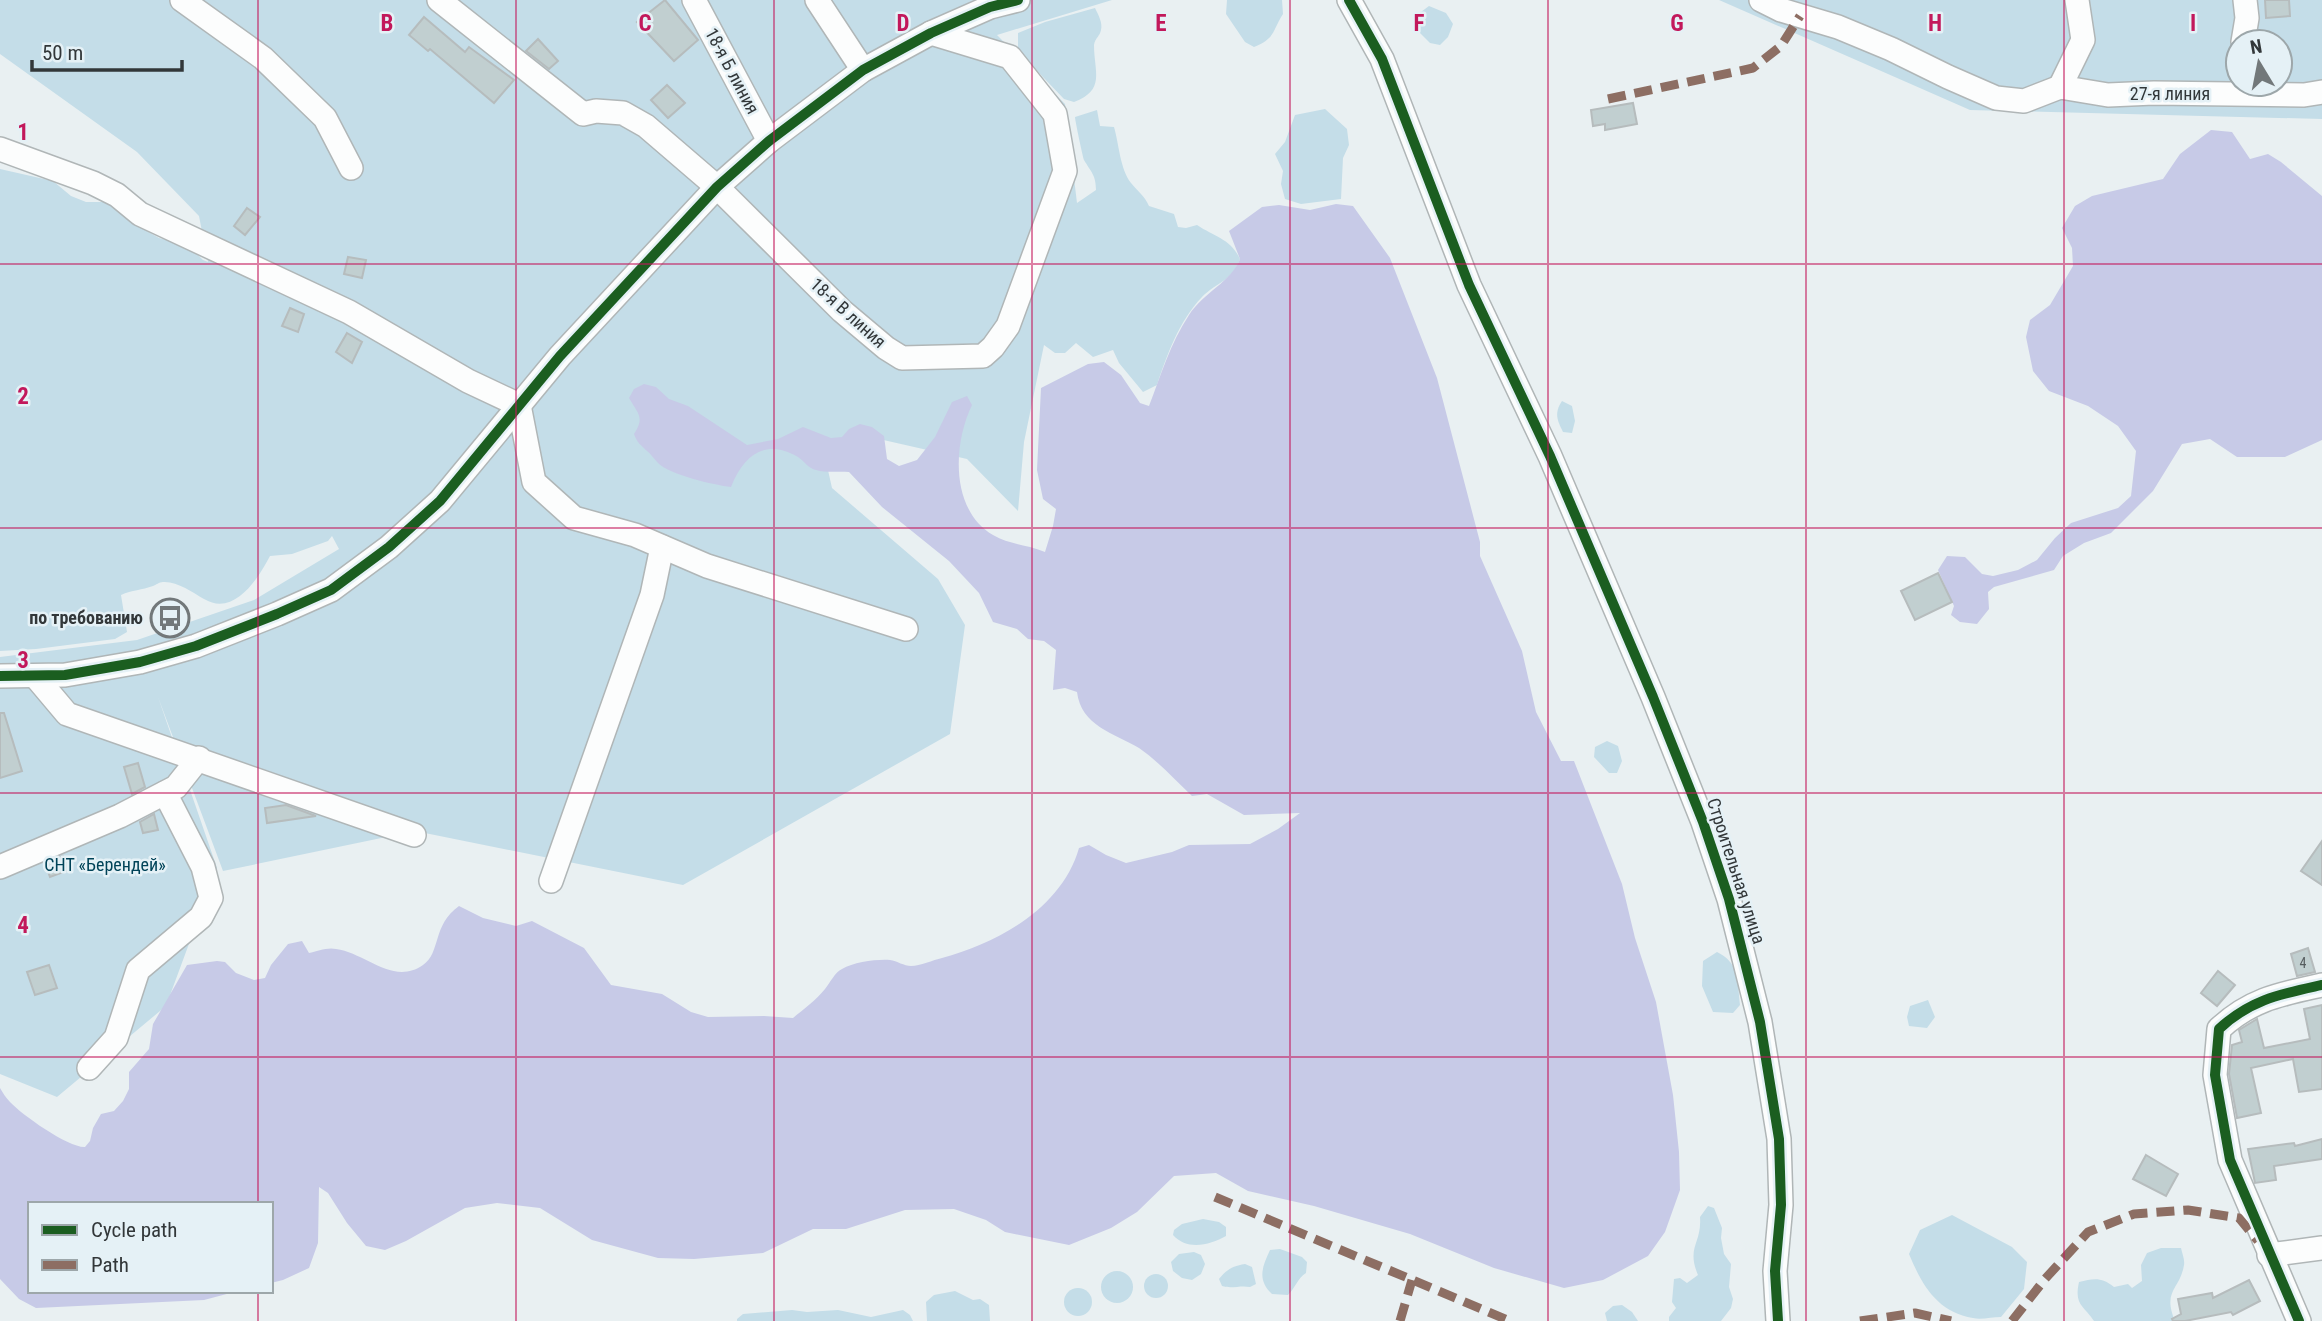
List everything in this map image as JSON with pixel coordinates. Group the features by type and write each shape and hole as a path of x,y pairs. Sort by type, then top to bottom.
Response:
{"street":[{"path":"182,0 263,58 325,118 351,168"},
{"name":"18-я В линия","path":"439,0 583,114 596,111 623,113 646,126 717,187 842,311 902,358 983,356 993,348 1008,326 1065,171 1055,114 1010,57 931,33"},
{"name":"18-я Б линия","path":"694,0 769,141"},
{"path":"817,0 863,70"},
{"path":"0,676 65,675 140,662 195,646 331,590 389,547 440,501 559,356 717,187 769,141 863,70 989,4 1018,0"},
{"name":"Строительная улица","path":"1349,0 1382,59 1469,285 1550,456 1691,790 1730,899 1760,1022 1779,1139 1781,1205 1775,1271 1778,1321"},
{"path":"1761,0 1781,10 1838,27 1891,49 1996,98 2024,101 2060,87 2083,40 2077,0"},
{"path":"2245,0 2245,28"},
{"name":"27-я линия","path":"2060,87 2108,94 2224,90"},
{"name":"27-я линия","path":"2294,93 2322,92"},
{"path":"0,149 93,183 117,195 140,214 349,312 468,382 519,405"},
{"path":"519,405 534,482 575,518 635,535 707,566 906,629"},
{"path":"551,881 652,595 662,547"},
{"path":"34,676 67,714 414,835"},
{"path":"0,867 120,816 176,787 199,758"},
{"path":"89,1068 116,1038 138,970 201,917 211,898 203,867 164,793"},
{"path":"2299,1321 2230,1160 2215,1075 2219,1029 2238,1011 2280,994 2322,985"},
{"path":"2269,1255 2322,1248"}],"green space":[{"name":"СНТ «Берендей»","path":"0,0 1112,0 997,35 1065,104 1077,203 1096,190 1096,185 1083,158 1075,117 1097,110 1100,126 1114,127 1124,171 1149,206 1174,214 1178,227 1197,225 1222,239 1240,259 1233,272 1194,306 1175,339 1157,385 1143,392 1119,363 1113,350 1093,357 1076,343 1065,353 1055,353 1044,345 1024,442 1018,511 967,459 879,439 821,439 832,488 938,579 965,625 950,734 683,885 415,831 223,871 158,697 217,868 166,1006 57,1097 0,1074 0,657 137,640 254,600 339,549 332,536 328,541 292,554 270,556 244,593 225,603 204,599 168,582 125,593 121,595 127,632 115,639 0,651 0,169 53,181 71,196 86,202 106,202 138,226 159,238 189,246 208,262 199,216 137,152 0,54"},
{"path":"1227,0 1282,0 1283,14 1273,34 1254,47 1245,42 1226,14"},
{"path":"1719,0 2322,0 2322,119 1970,110"},
{"path":"1429,6 1446,13 1453,24 1448,37 1440,45 1430,43 1413,26 1413,18"},
{"path":"1095,8 1101,27 1094,45 1096,79 1091,92 1074,102 1064,99 1018,51 1018,33 1045,22"},
{"path":"1325,109 1347,129 1349,145 1343,158 1341,199 1301,204 1285,199 1281,184 1283,171 1275,154 1285,142 1295,115"},
{"path":"1562,401 1572,406 1575,421 1572,433 1563,432 1558,420 1557,413"},
{"path":"1607,741 1618,746 1622,761 1617,773 1609,773 1594,757 1595,747"},
{"path":"1717,952 1730,962 1736,974 1740,1005 1733,1013 1713,1012 1702,986 1703,961"},
{"path":"1928,1000 1935,1017 1927,1028 1909,1026 1907,1017 1910,1006"},
{"path":"1708,1206 1714,1208 1722,1228 1724,1254 1731,1264 1731,1308 1721,1321 1669,1321 1676,1308 1672,1302 1674,1279 1680,1278 1687,1283 1698,1275 1694,1251 1700,1217"},
{"path":"1952,1215 2012,1247 2027,1262 2024,1289 2001,1317 1976,1319 1950,1310 1932,1295 1914,1265 1909,1254 1920,1230"},
{"path":"1203,1219 1219,1222 1226,1227 1226,1236 1213,1242 1192,1245 1173,1235 1174,1230 1182,1224"},
{"path":"2161,1248 2181,1248 2184,1259 2182,1273 2171,1296 2171,1311 2175,1321 2094,1321 2079,1300 2079,1282 2098,1279 2114,1287 2128,1284 2132,1288 2142,1281 2141,1265 2147,1253"},
{"path":"1280,1249 1302,1257 1307,1262 1306,1273 1288,1295 1272,1294 1264,1284 1262,1273 1270,1250"},
{"path":"1194,1252 1201,1255 1205,1264 1201,1274 1192,1280 1182,1278 1173,1271 1171,1262 1179,1254"},
{"path":"1245,1264 1252,1267 1256,1284 1250,1287 1222,1286 1219,1279 1225,1273"},
{"path":"1117,1271 1128,1276 1133,1287 1128,1298 1117,1303 1106,1298 1101,1287 1106,1276"},
{"path":"1156,1274 1165,1277 1168,1286 1165,1295 1156,1298 1147,1295 1144,1286 1147,1277"},
{"path":"1078,1288 1088,1292 1092,1302 1088,1312 1078,1316 1068,1312 1064,1302 1068,1292"},
{"path":"955,1291 973,1300 980,1299 989,1305 990,1321 927,1321 926,1302 934,1295"},
{"path":"1622,1305 1632,1312 1638,1321 1607,1321 1605,1313 1613,1306"},
{"path":"838,1310 871,1317 903,1310 913,1321 737,1321 743,1314"}],"shaded area":[{"path":"2211,130 2232,132 2250,159 2268,154 2322,196 2322,440 2285,457 2237,457 2210,439 2182,444 2153,491 2111,533 2084,543 2063,556 2054,570 1994,587 1988,592 1989,609 1977,624 1960,622 1951,615 1954,606 1938,570 1947,556 1965,557 1982,574 1993,576 2018,570 2037,560 2071,523 2118,508 2131,496 2136,451 2118,426 2088,406 2049,391 2033,371 2026,337 2030,320 2050,305 2073,266 2072,248 2062,228 2075,206 2092,196 2163,179 2180,154"},
{"path":"1336,204 1353,206 1390,258 1437,378 1480,542 1480,556 1522,651 1536,712 1561,761 1574,761 1622,884 1635,938 1656,1002 1673,1095 1679,1152 1680,1190 1665,1232 1648,1256 1603,1280 1564,1288 1494,1268 1410,1234 1314,1206 1248,1191 1216,1173 1174,1176 1137,1212 1111,1228 1069,1245 1005,1232 986,1220 954,1209 905,1210 846,1229 813,1229 763,1253 694,1259 658,1258 592,1240 540,1208 497,1203 465,1208 385,1250 366,1246 328,1193 319,1187 318,1243 309,1268 273,1282 273,1202 28,1202 28,1293 230,1293 204,1300 36,1308 19,1299 0,1279 0,1088 10,1102 35,1122 57,1137 85,1147 101,1114 114,1111 123,1101 129,1089 129,1072 149,1049 153,1024 187,965 225,962 236,973 254,980 265,978 271,965 288,944 302,941 309,953 336,949 390,970 412,971 429,960 440,930 450,913 459,906 483,918 516,926 532,921 584,948 611,985 662,994 691,1012 708,1017 793,1018 818,997 839,970 885,960 908,966 918,965 985,943 1005,932 1025,920 1058,888 1071,869 1079,848 1089,845 1126,863 1189,845 1250,844 1300,813 1244,815 1207,794 1192,796 1146,753 1092,721 1080,704 1077,692 1065,688 1053,690 1056,650 1044,641 1028,639 1017,629 993,622 979,593 949,561 882,507 849,472 813,469 798,457 775,449 757,453 749,458 731,487 682,475 658,463 638,442 634,434 640,419 629,398 634,389 644,384 656,387 669,399 688,406 747,445 778,439 803,427 831,438 842,437 849,429 860,424 872,427 884,436 887,459 899,466 917,460 935,437 952,402 967,396 972,405 961,438 959,475 969,510 979,524 993,535 1045,552 1056,509 1043,499 1037,470 1041,388 1088,364 1104,362 1121,375 1140,403 1149,406 1182,326 1195,307 1230,274 1240,259 1229,231 1262,207 1279,205 1310,210"}],"building":[{"path":"665,0 698,40 674,61 637,22"},
{"path":"2265,0 2289,0 2290,16 2266,18"},
{"path":"424,17 465,52 469,47 514,80 494,103 430,49 428,51 409,35"},
{"path":"538,39 558,61 549,69 526,51"},
{"path":"667,85 685,103 668,118 651,100"},
{"path":"1633,103 1637,124 1605,130 1605,124 1593,126 1591,110"},
{"path":"247,208 260,217 245,235 234,226"},
{"path":"348,257 366,260 362,278 344,274"},
{"path":"290,308 304,314 298,332 282,326"},
{"path":"347,333 362,342 352,363 336,352"},
{"path":"1938,573 1952,602 1915,620 1901,591"},
{"path":"0,713 4,713 22,771 0,778"},
{"path":"138,763 145,787 132,794 124,767"},
{"path":"286,805 316,816 267,823 265,808"},
{"path":"154,814 158,830 143,833 140,822"},
{"path":"2322,841 2322,885 2301,871"},
{"path":"63,856 69,870 50,877 45,863"},
{"path":"2308,948 2315,972 2297,976 2291,954"},
{"path":"49,965 57,988 35,995 27,972"},
{"path":"2218,971 2235,985 2217,1006 2201,993"},
{"path":"2322,1005 2322,1089 2299,1092 2293,1059 2251,1068 2261,1113 2237,1118 2229,1074 2232,1045 2242,1042 2239,1030 2257,1019 2264,1048 2310,1039 2304,1009"},
{"path":"2322,1139 2322,1159 2274,1166 2276,1180 2255,1183 2248,1149 2294,1143 2295,1146"},
{"path":"2146,1155 2178,1174 2166,1196 2133,1179"},
{"path":"2249,1280 2260,1301 2233,1315 2231,1312 2173,1321 2172,1319 2181,1314 2178,1299 2212,1293 2213,1298"}],"marked path":[{"path":"1608,99 1753,68 1781,46 1800,16"},
{"path":"1215,1197 1510,1321"},
{"path":"2012,1321 2045,1279 2088,1232 2134,1214 2188,1210 2239,1218 2258,1241"},
{"path":"1400,1321 1412,1280"},
{"path":"1860,1321 1915,1313 1951,1321"}],"cycle path":[{"path":"0,676 65,675 140,662 196,646 331,590 389,547 440,501 560,356 717,187 769,141 863,70 931,33 990,7 1018,0"},
{"path":"1349,0 1382,59 1469,285 1550,456 1653,697 1703,822 1729,899 1760,1022 1779,1139 1781,1205 1775,1271 1778,1321"},
{"path":"2299,1321 2230,1160 2215,1075 2219,1029 2255,1004 2293,991 2322,985"}],"place":[{"name":"по требованию","path":"170,618"}]}
